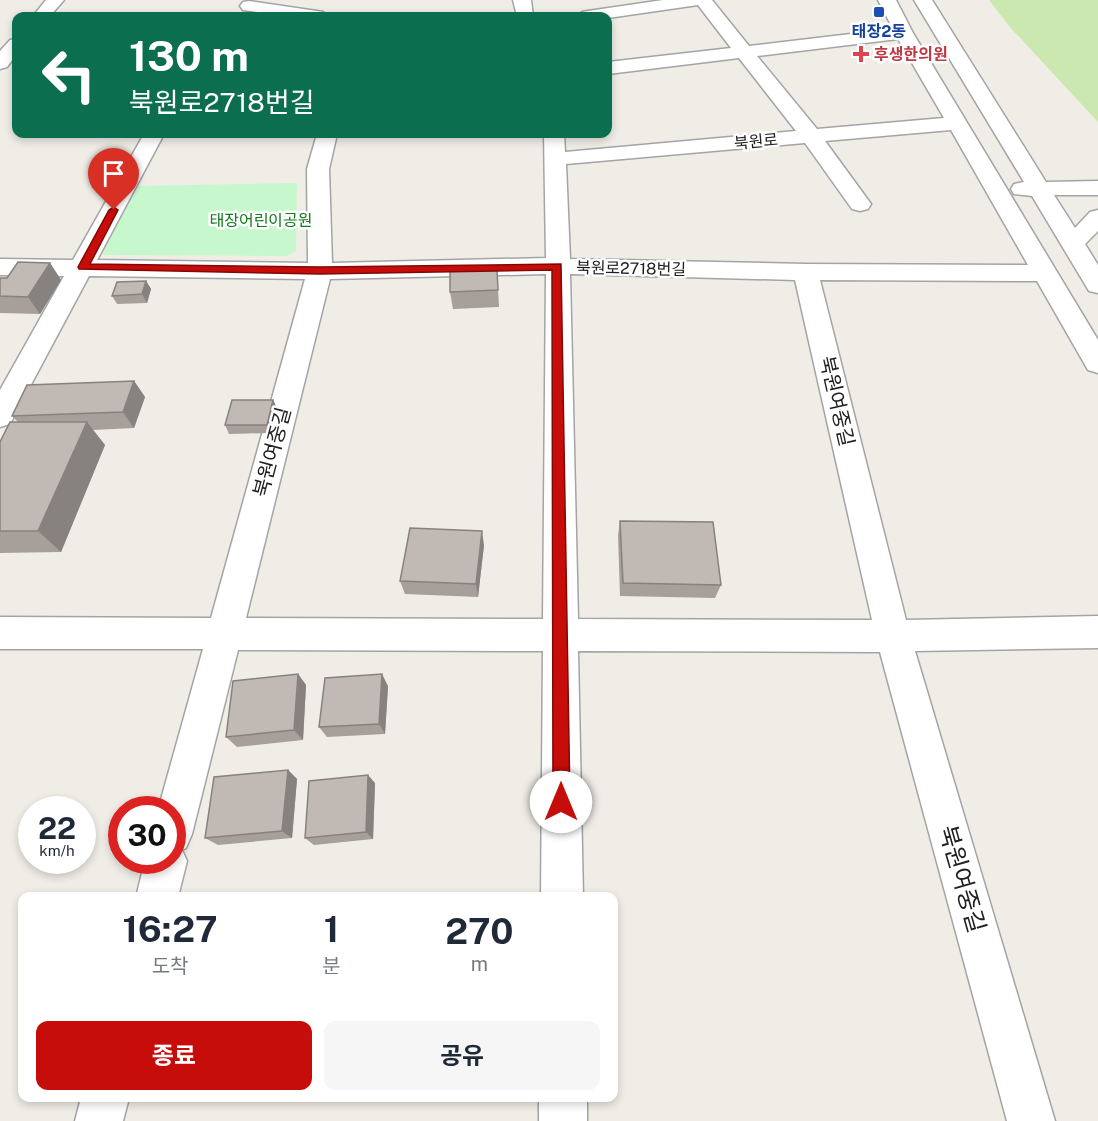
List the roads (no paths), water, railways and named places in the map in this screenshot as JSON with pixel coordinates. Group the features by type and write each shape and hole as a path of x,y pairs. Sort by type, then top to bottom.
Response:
{"street":[{"path":"44,12 55,0"},
{"path":"612,13 701,0 746,52 860,204"},
{"path":"887,0 904,33 959,123 1098,363"},
{"path":"923,0 1098,285"},
{"path":"247,7 286,12"},
{"path":"612,68 904,33"},
{"path":"0,63 12,49"},
{"name":"북원로","path":"554,159 959,123"},
{"path":"0,416 152,138"},
{"name":"북원여중길","path":"182,796 320,270 318,169 326,138"},
{"path":"554,138 558,266 562,892"},
{"path":"996,189 1098,188"},
{"path":"1072,244 1098,217"},
{"name":"북원로2718번길","path":"0,267 320,270 558,266 806,272 1047,273"},
{"name":"북원여중길","path":"806,272 893,636 1030,1121"},
{"path":"0,633 893,636 1098,632"},
{"path":"157,892 162,874"},
{"path":"99,1121 104,1102"},
{"path":"563,1102 563,1121"}],"place":[{"name":"태장2동","path":"879,12"},
{"name":"후생한의원","path":"861,54"}],"park label":[{"name":"태장어린이공원","path":"261,220"}]}
